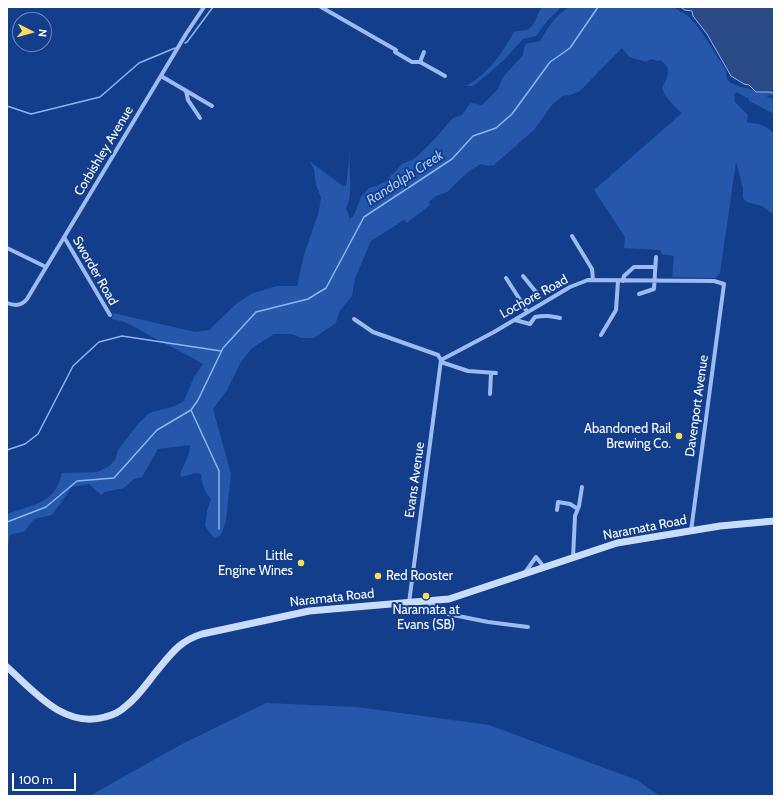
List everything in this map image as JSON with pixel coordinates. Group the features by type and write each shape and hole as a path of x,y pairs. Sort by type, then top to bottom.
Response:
{"main road":[{"name":"Naramata Road","path":"7,667 42,699 67,716 82,720 99,719 111,715 127,706 173,652 191,638 298,612 449,599 617,543 726,525 774,521"}],"street":[{"name":"Corbishley Avenue","path":"7,303 21,305 27,299 186,34 204,7"},
{"path":"321,7 412,62 420,62 445,76"},
{"path":"420,62 424,52"},
{"path":"161,76 212,106"},
{"path":"186,91 188,100 200,118"},
{"path":"572,236 592,269 592,280"},
{"name":"Sworder Road","path":"64,237 110,315"},
{"path":"7,248 46,267"},
{"path":"639,294 654,289 656,257"},
{"path":"601,335 616,310 620,281 634,267 655,267"},
{"path":"523,276 540,297 524,306"},
{"path":"506,278 527,312"},
{"name":"Lochore Road","path":"441,361 570,287 588,280 714,281 724,284"},
{"name":"Davenport Avenue","path":"691,531 724,284"},
{"path":"514,320 530,324 535,317 542,315 560,318"},
{"path":"354,319 373,332 438,355 441,361 468,371 494,373 490,394"},
{"name":"Evans Avenue","path":"408,603 441,361"},
{"path":"573,558 575,516 578,509 582,487"},
{"path":"557,510 558,502 570,504 578,509"},
{"path":"524,574 536,557 544,567"},
{"path":"426,602 448,614 488,622 528,627"}],"shaded area":[{"path":"542,7 561,7 548,20 536,36 523,39 504,60 488,74 473,86 466,86 482,75 494,63 514,32 527,30 532,26"},
{"path":"569,7 674,7 691,19 708,41 726,71 727,79 730,82 737,86 756,92 774,93 774,96 766,96 774,99 774,114 749,101 749,99 736,92 734,95 735,102 748,115 747,122 762,125 774,134 774,215 762,206 747,202 743,198 743,188 736,162 720,273 716,278 672,277 674,256 661,254 661,250 624,248 625,237 594,190 682,113 670,102 662,88 668,73 667,66 660,60 658,61 651,59 646,62 629,57 622,48 580,91 562,96 551,106 534,130 494,165 488,166 481,164 468,172 447,192 436,196 429,202 430,205 407,223 404,220 371,241 355,278 352,296 339,312 336,323 314,338 301,338 292,334 274,334 251,349 241,362 227,390 213,409 231,474 226,521 221,535 214,538 205,526 207,511 211,499 204,487 201,474 195,473 182,477 180,475 188,457 190,445 158,449 142,477 134,479 124,488 105,492 101,495 89,484 72,487 52,515 34,519 25,531 10,535 7,551 7,514 34,505 48,497 54,492 59,484 62,473 98,472 109,466 115,460 118,450 138,424 149,413 175,406 184,401 194,377 203,364 130,325 119,320 112,319 113,313 195,332 209,330 237,303 251,294 276,286 297,286 304,255 319,211 321,197 316,185 314,169 309,161 343,186 346,186 351,142 350,190 346,208 350,219 354,215 361,197 369,188 386,181 402,164 414,159 431,143 453,118 462,115 471,103 482,105 498,89 503,77 523,55 525,44 540,41 552,22"},
{"path":"681,7 774,7 774,93 756,92 749,85 744,84 731,76 707,34 693,16 692,11 685,10"},
{"path":"266,703 357,707 489,725 637,780 660,796 93,796 93,794 182,744"}],"waterway":[{"path":"185,43 213,7"},
{"name":"Randolph Creek","path":"7,522 46,507 77,481 114,478 157,430 191,410 198,400 223,348 256,312 308,299 326,288 364,217 452,159 473,136 496,128 512,114 550,62 570,48 598,7"},
{"path":"7,106 31,114 100,97 139,63 175,48"},
{"path":"7,450 25,444 38,434 73,366 99,342 122,336 221,351"},
{"path":"191,410 219,471 219,529"}],"place":[{"name":"Abandoned Rail Brewing Co.","path":"679,436"},
{"name":"Little Engine Wines","path":"301,563"},
{"name":"Red Rooster","path":"378,576"},
{"name":"Naramata at Evans (SB)","path":"426,596"}]}
